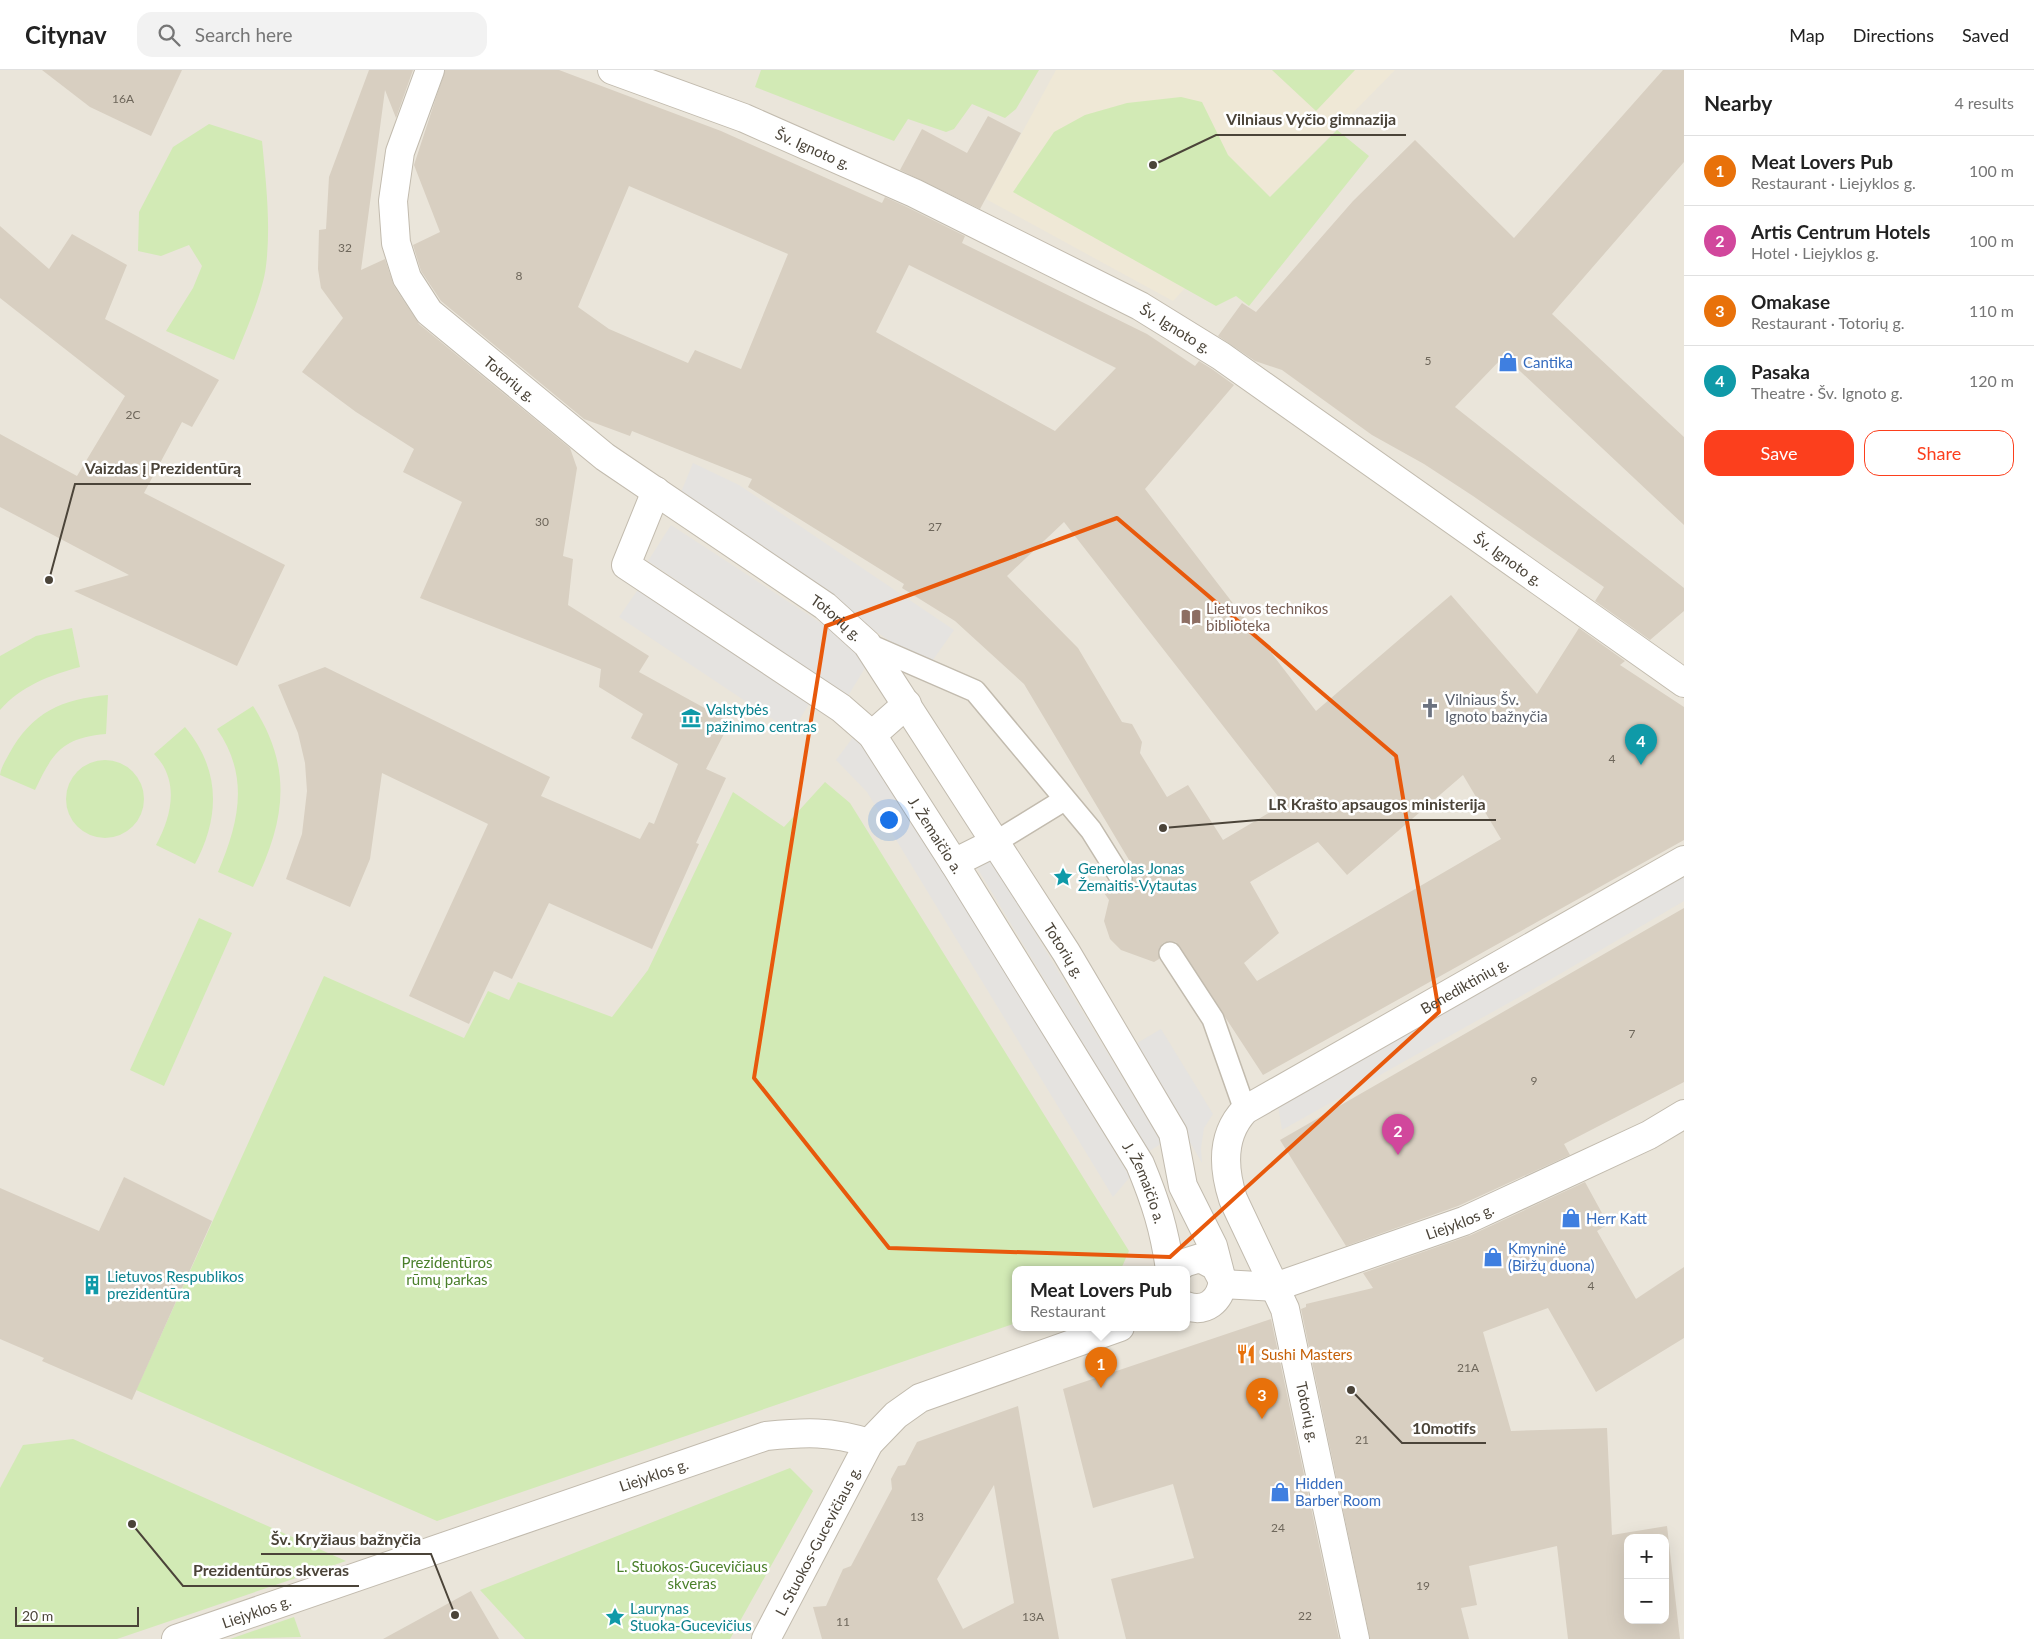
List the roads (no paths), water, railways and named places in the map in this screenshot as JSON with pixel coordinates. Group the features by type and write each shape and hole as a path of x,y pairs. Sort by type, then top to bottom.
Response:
{"street":[{"name":"Totorių g.","path":"430,70 400,152 393,201 396,243 407,278 429,312 605,457 825,606 867,644 1066,952 1173,1133 1183,1186 1213,1246 1221,1279"},
{"name":"Šv. Ignoto g.","path":"612,70 744,118 914,193 1140,306 1221,356 1684,683"},
{"name":"J. Žemaičio a.","path":"656,491 626,565 841,708 872,735 954,863 1140,1164 1156,1202 1169,1266"},
{"path":"872,735 907,704"},
{"path":"954,863 994,842"},
{"name":"Benediktinių g.","path":"1245,1110 1684,860"},
{"name":"Totorių g.","path":"1245,1110 1234,1121 1229,1133 1226,1173 1233,1199 1285,1309 1355,1639"},
{"name":"Liejyklos g.","path":"1221,1279 1275,1286 1464,1221 1648,1135 1684,1114"},
{"path":"1180,1266 1200,1258 1208,1261 1221,1279 1217,1299 1210,1305 1190,1307"},
{"path":"869,1442 896,1415 920,1398 1109,1331"},
{"name":"Liejyklos g.","path":"176,1639 766,1436 803,1432 839,1434 869,1442"},
{"name":"L. Stuokos-Gucevičiaus g.","path":"766,1639 869,1442"}],"lane":[{"path":"867,644 974,691 1064,800 1092,830 1122,878"},
{"path":"994,842 1064,800"},
{"path":"1170,953 1213,1019 1245,1110"}],"place":[{"name":"Vilniaus Vyčio gimnazija","path":"1153,165"},
{"name":"Cantika","path":"1508,362"},
{"name":"Vaizdas į Prezidentūrą","path":"49,580"},
{"name":"Lietuvos technikos biblioteka","path":"1191,617"},
{"name":"Vilniaus Šv. Ignoto bažnyčia","path":"1430,708"},
{"name":"Valstybės pažinimo centras","path":"691,718"},
{"name":"Pasaka","path":"1641,765"},
{"name":"LR Krašto apsaugos ministerija","path":"1163,828"},
{"name":"Generolas Jonas Žemaitis-Vytautas","path":"1063,877"},
{"name":"Artis Centrum Hotels","path":"1398,1155"},
{"name":"Herr Katt","path":"1571,1218"},
{"name":"Kmyninė (Biržų duona)","path":"1493,1257"},
{"name":"Lietuvos Respublikos prezidentūra","path":"92,1285"},
{"name":"Sushi Masters","path":"1246,1354"},
{"name":"Meat Lovers Pub","path":"1101,1388"},
{"name":"10motifs","path":"1351,1390"},
{"name":"Omakase","path":"1262,1419"},
{"name":"Hidden Barber Room","path":"1280,1492"},
{"name":"Prezidentūros skveras","path":"132,1524"},
{"name":"Šv. Kryžiaus bažnyčia","path":"455,1615"},
{"name":"Laurynas Stuoka-Gucevičius","path":"615,1617"}],"park label":[{"name":"Prezidentūros rūmų parkas","path":"447,1270"},
{"name":"L. Stuokos-Gucevičiaus skveras","path":"692,1574"}]}
